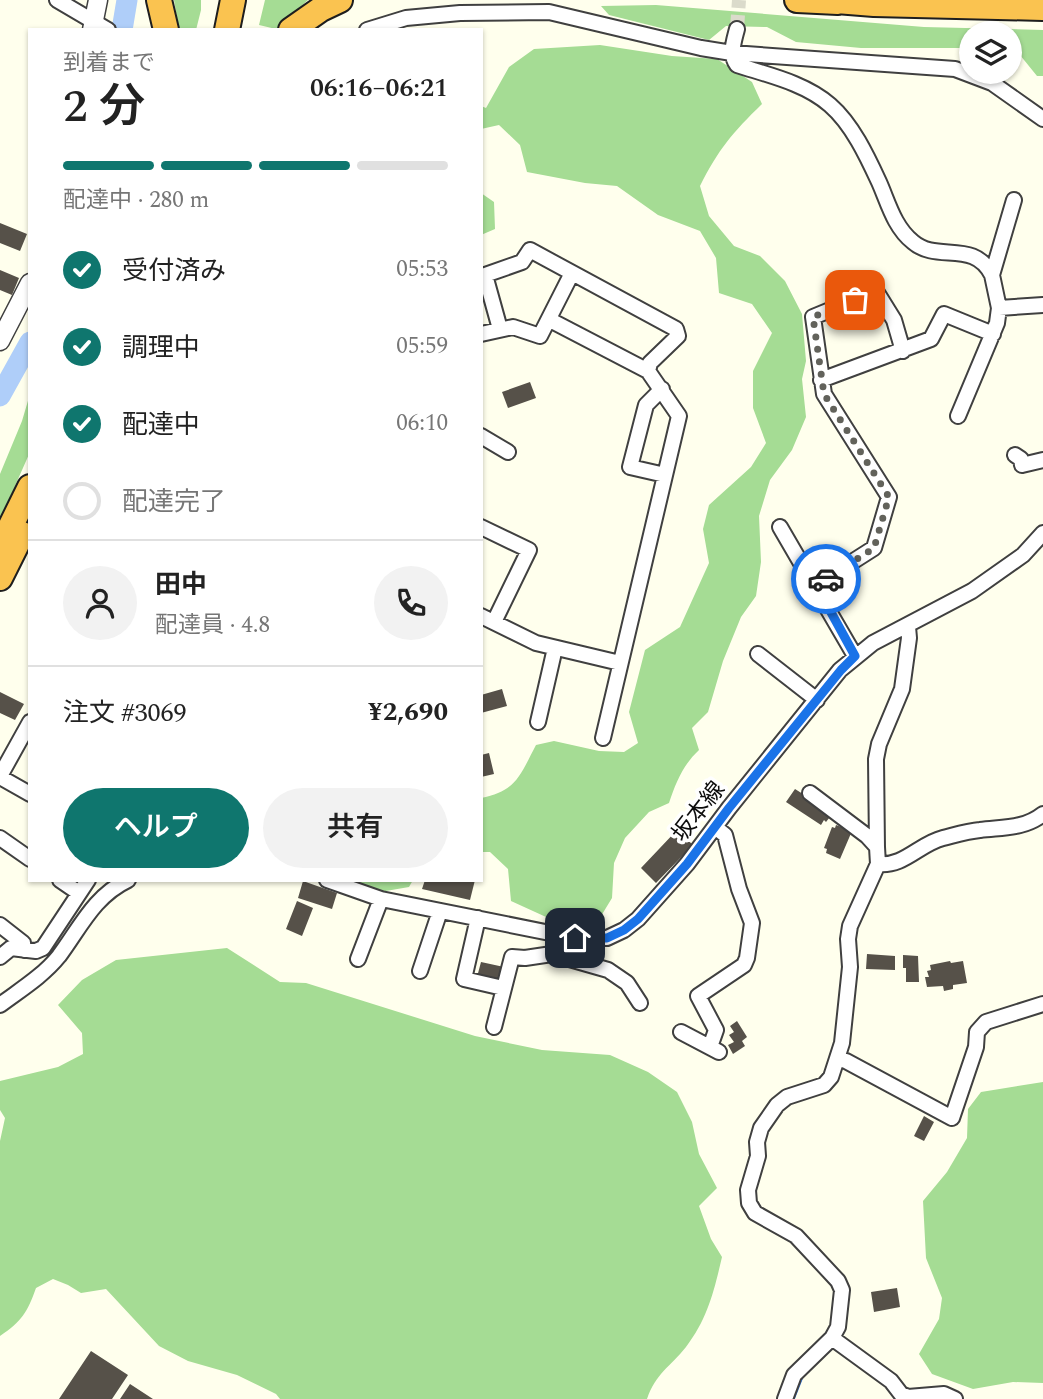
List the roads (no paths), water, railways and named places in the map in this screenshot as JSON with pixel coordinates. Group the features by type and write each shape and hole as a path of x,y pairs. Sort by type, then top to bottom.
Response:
{"highway":[{"path":"159,0 166,28"},
{"path":"214,28 220,0"},
{"path":"227,28 233,0"},
{"path":"294,28 321,9 340,0"},
{"path":"797,0 1043,8"},
{"path":"824,0 874,4"},
{"path":"0,548 28,491"},
{"path":"0,578 28,521"}],"street":[{"path":"57,0 100,28"},
{"path":"98,0 100,28"},
{"path":"374,28 406,18 549,12 732,53 955,69 992,83 1043,119"},
{"path":"737,29 732,53 737,65 792,83 837,111 863,149 889,210 912,242 925,250 974,256 988,267 999,308 993,334 958,415"},
{"path":"992,275 1014,200"},
{"path":"500,329 485,275 522,262 530,250 676,329 678,336 650,363 648,371"},
{"path":"483,333 513,327 540,336 572,273"},
{"path":"0,341 28,286"},
{"path":"816,585 874,548 889,497 824,394 813,317 876,291 894,320 903,351"},
{"path":"999,308 1043,304"},
{"path":"821,380 931,339 944,314 993,334"},
{"path":"550,320 648,371 679,416 603,738"},
{"path":"662,389 646,405 629,467 665,475"},
{"path":"483,437 508,452"},
{"path":"1015,455 1021,459 1022,465 1043,460"},
{"path":"780,527 855,656"},
{"path":"483,528 529,550 488,619 536,643 620,663"},
{"name":"坂本線","path":"333,882 381,899 575,938 607,938 624,930 638,919 687,864 855,656 873,643 908,627 972,591 1023,555 1043,533"},
{"path":"785,1399 794,1375 832,1338 838,1327 842,1290 838,1281 796,1236 755,1213 748,1203 748,1191 758,1156 757,1142 761,1128 777,1105 787,1097 824,1085 831,1077 838,1059 850,967 850,926 878,863 876,759 879,744 902,689 908,627"},
{"path":"538,722 555,648"},
{"path":"758,654 817,700"},
{"path":"28,726 0,777 28,793"},
{"path":"810,793 867,836 877,847"},
{"path":"878,863 903,861 912,852 941,838 976,830 1026,825 1043,814"},
{"path":"681,1032 714,1049 716,1030 698,996 744,965 747,958 752,923 739,889 725,835 715,827"},
{"path":"0,838 28,858"},
{"path":"64,882 79,893"},
{"path":"0,957 11,948 36,951 43,948 87,882"},
{"path":"0,1005 40,975 58,957 100,899 124,882"},
{"path":"358,959 381,899"},
{"path":"420,971 440,911"},
{"path":"478,918 464,978 503,988"},
{"path":"0,925 23,943 24,950"},
{"path":"495,1027 512,957 552,954 608,970 620,976 640,1003"},
{"path":"838,1059 952,1118 976,1047 977,1032 986,1022 1043,1004"},
{"path":"832,1338 891,1381 901,1394 908,1397 944,1394 955,1399"}],"waterway":[{"path":"122,28 127,0"},
{"path":"0,396 28,346"},
{"path":"793,1399 802,1376"}],"tunnel":[{"path":"737,29 739,0"}]}
